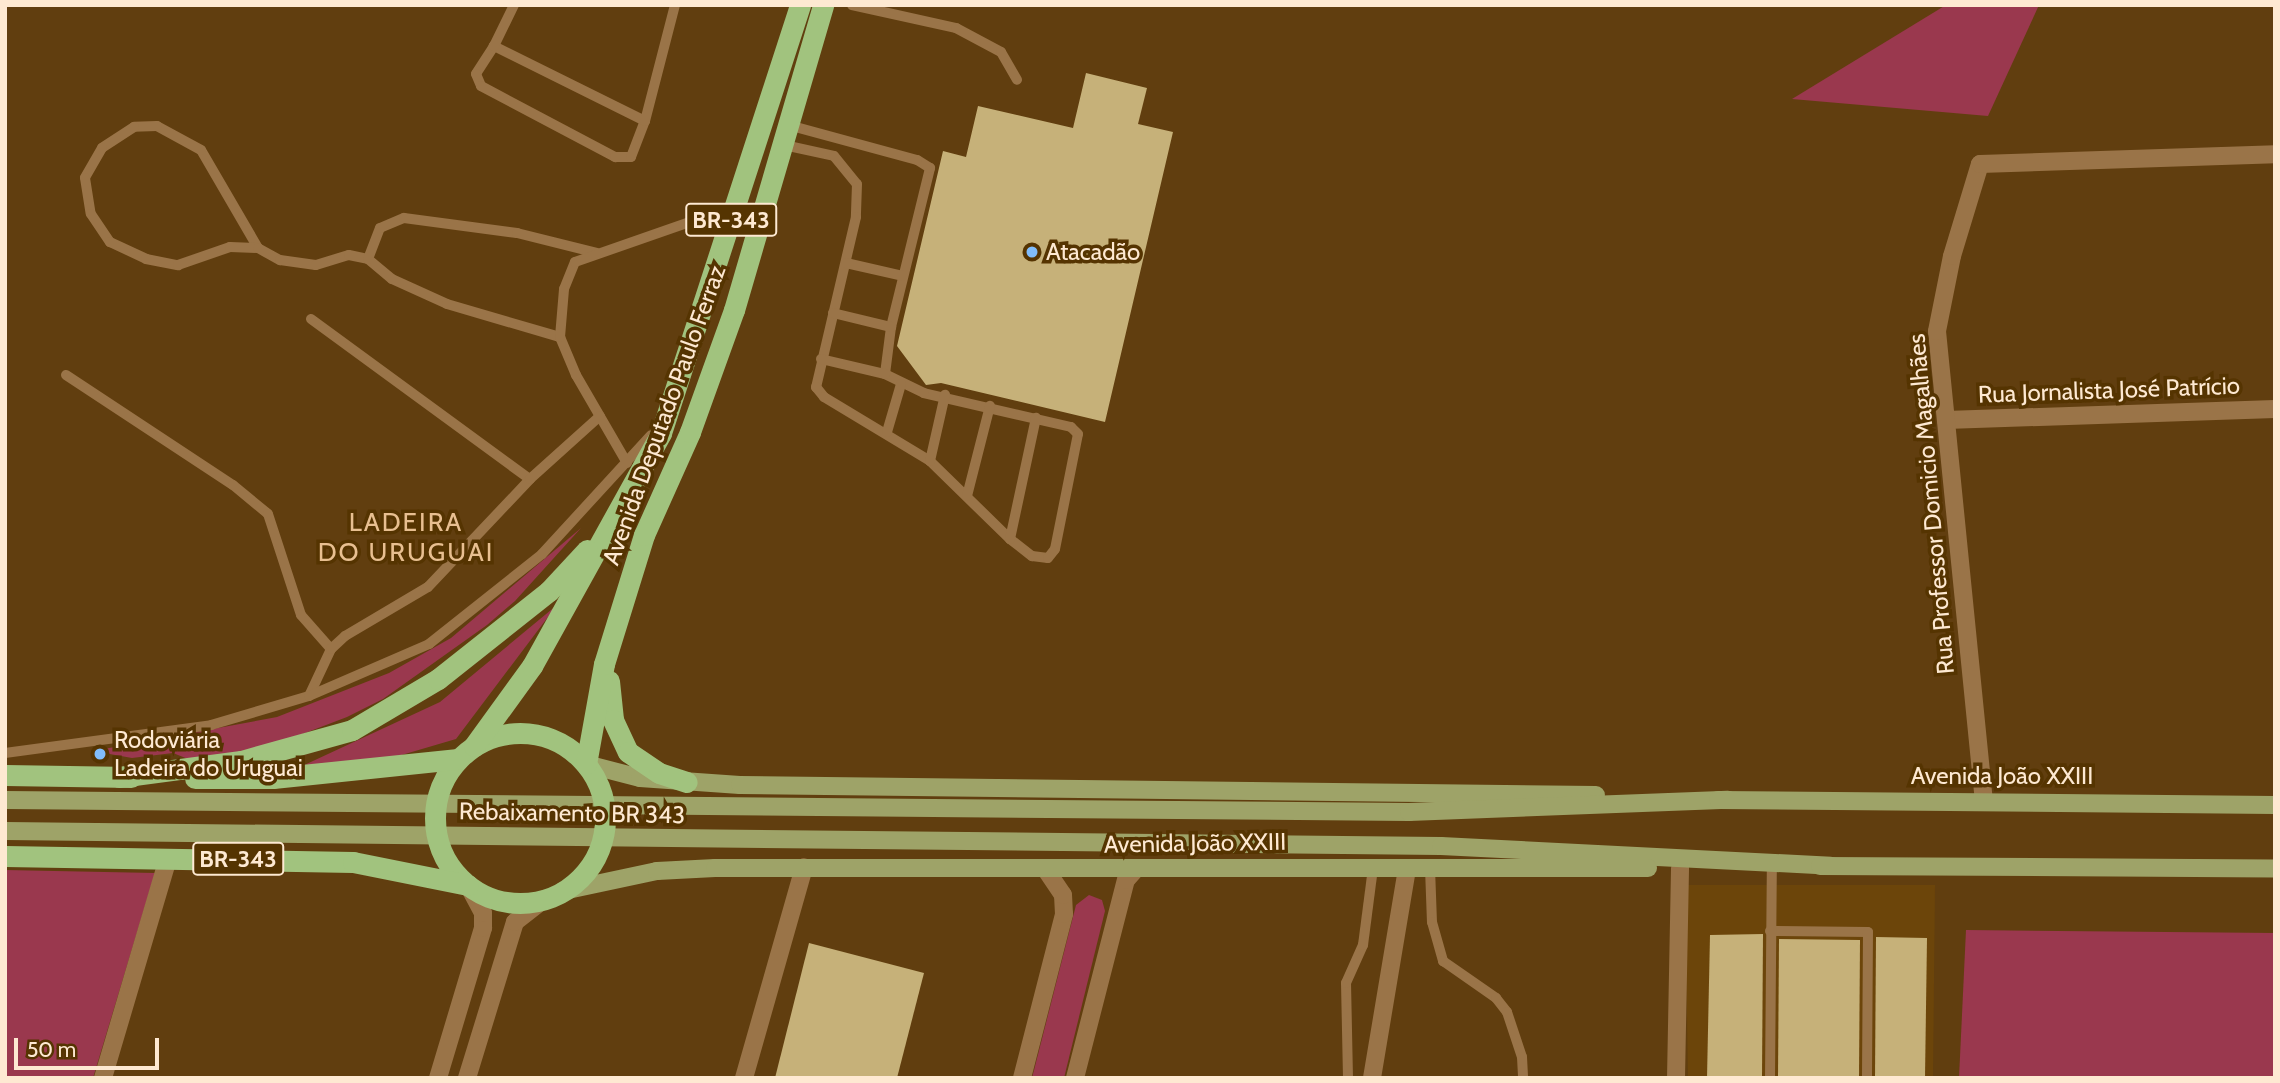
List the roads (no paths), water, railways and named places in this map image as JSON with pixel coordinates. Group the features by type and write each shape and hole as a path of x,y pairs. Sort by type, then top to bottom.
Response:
{"highway":[{"name":"Avenida Deputado Paulo Ferraz","path":"466,752 532,666 669,414 800,5"},
{"name":"Avenida Deputado Paulo Ferraz","path":"586,764 604,664 644,535 690,432 786,135 823,5"},
{"path":"119,777 241,761 352,730 438,679 549,591 610,526"},
{"path":"644,535 608,692 613,720 628,752 659,773 687,782"},
{"path":"5,775 273,778 466,752 497,736 534,735 568,747 586,764 603,796 604,832 591,865 553,895"},
{"name":"BR-343","path":"466,752 440,789 435,824 445,858 468,884"},
{"name":"BR-343","path":"5,856 353,862 468,884 491,897 517,902 553,895"}],"main road":[{"name":"Avenida João XXIII","path":"586,764 607,773 687,782 1491,790 1728,800 2275,804"},
{"name":"Rebaixamento BR 343","path":"5,800 1104,810"},
{"name":"Avenida João XXIII","path":"1104,810 1409,812 1728,800"},
{"name":"Rebaixamento BR 343","path":"5,831 1138,843"},
{"name":"Avenida João XXIII","path":"1138,843 1441,846 1830,866"},
{"name":"Avenida João XXIII","path":"553,895 657,870 804,867 1047,871 1772,866 2275,869"}],"street":[{"name":"Rua Professor Domicio Magalhães","path":"1984,802 1937,331 1940,303 1980,164 2275,154"},
{"name":"Rua Jornalista José Patrício","path":"1946,420 2275,409"},
{"path":"103,1078 169,859"},
{"path":"744,1078 804,867"},
{"path":"1372,1078 1407,868"},
{"path":"1676,1078 1679,868"},
{"path":"1075,1078 1126,880 1135,870"},
{"path":"1022,1078 1064,914 1063,895 1047,871"},
{"path":"438,1078 483,928 483,913 468,884"},
{"path":"467,1078 515,922 553,895"}],"lane":[{"path":"514,5 494,46 476,74 481,86 615,158 631,157 645,121 674,5"},
{"path":"852,5 956,28 1001,52 1017,80"},
{"path":"494,46 645,121"},
{"path":"258,248 201,150 158,126 134,127 102,148 85,178 91,214 110,242 146,259 178,265 230,247 258,248 280,260 316,265 349,255 368,259 392,279 447,304 560,337"},
{"path":"786,135 834,156 857,184 846,263 832,313 821,359 816,387 824,397 887,432 930,461 1010,539 1032,556 1048,558 1055,549 1078,434 1071,427 945,395 924,393 885,374 821,359"},
{"path":"786,135 927,164 891,327 885,374"},
{"path":"626,463 560,337 564,289 575,262 736,206"},
{"path":"368,259 380,228 404,218 517,233 597,253"},
{"path":"846,263 903,276"},
{"path":"832,313 891,327"},
{"path":"311,319 530,479"},
{"path":"66,374 233,485 268,513 301,615 331,649"},
{"path":"887,432 901,384"},
{"path":"930,461 945,395"},
{"path":"967,496 990,406"},
{"name":"Avenida Deputado Paulo Ferraz","path":"5,754 211,725 309,696 429,644 542,554 669,414"},
{"path":"309,696 331,649 345,636 428,587 530,479 600,416"},
{"path":"1010,539 1037,418"},
{"path":"1770,1078 1772,866"},
{"path":"1348,1078 1346,983 1363,945 1373,868"},
{"path":"1430,868 1432,922 1443,961 1496,998 1507,1012 1522,1057 1523,1078"},
{"path":"1770,931 1868,932 1867,1078"}],"place":[{"name":"Atacadão","path":"1032,252"},
{"name":"Rodoviária Ladeira do Uruguai","path":"100,754"}],"district":[{"name":"LADEIRA DO URUGUAI","path":"406,538"}]}
